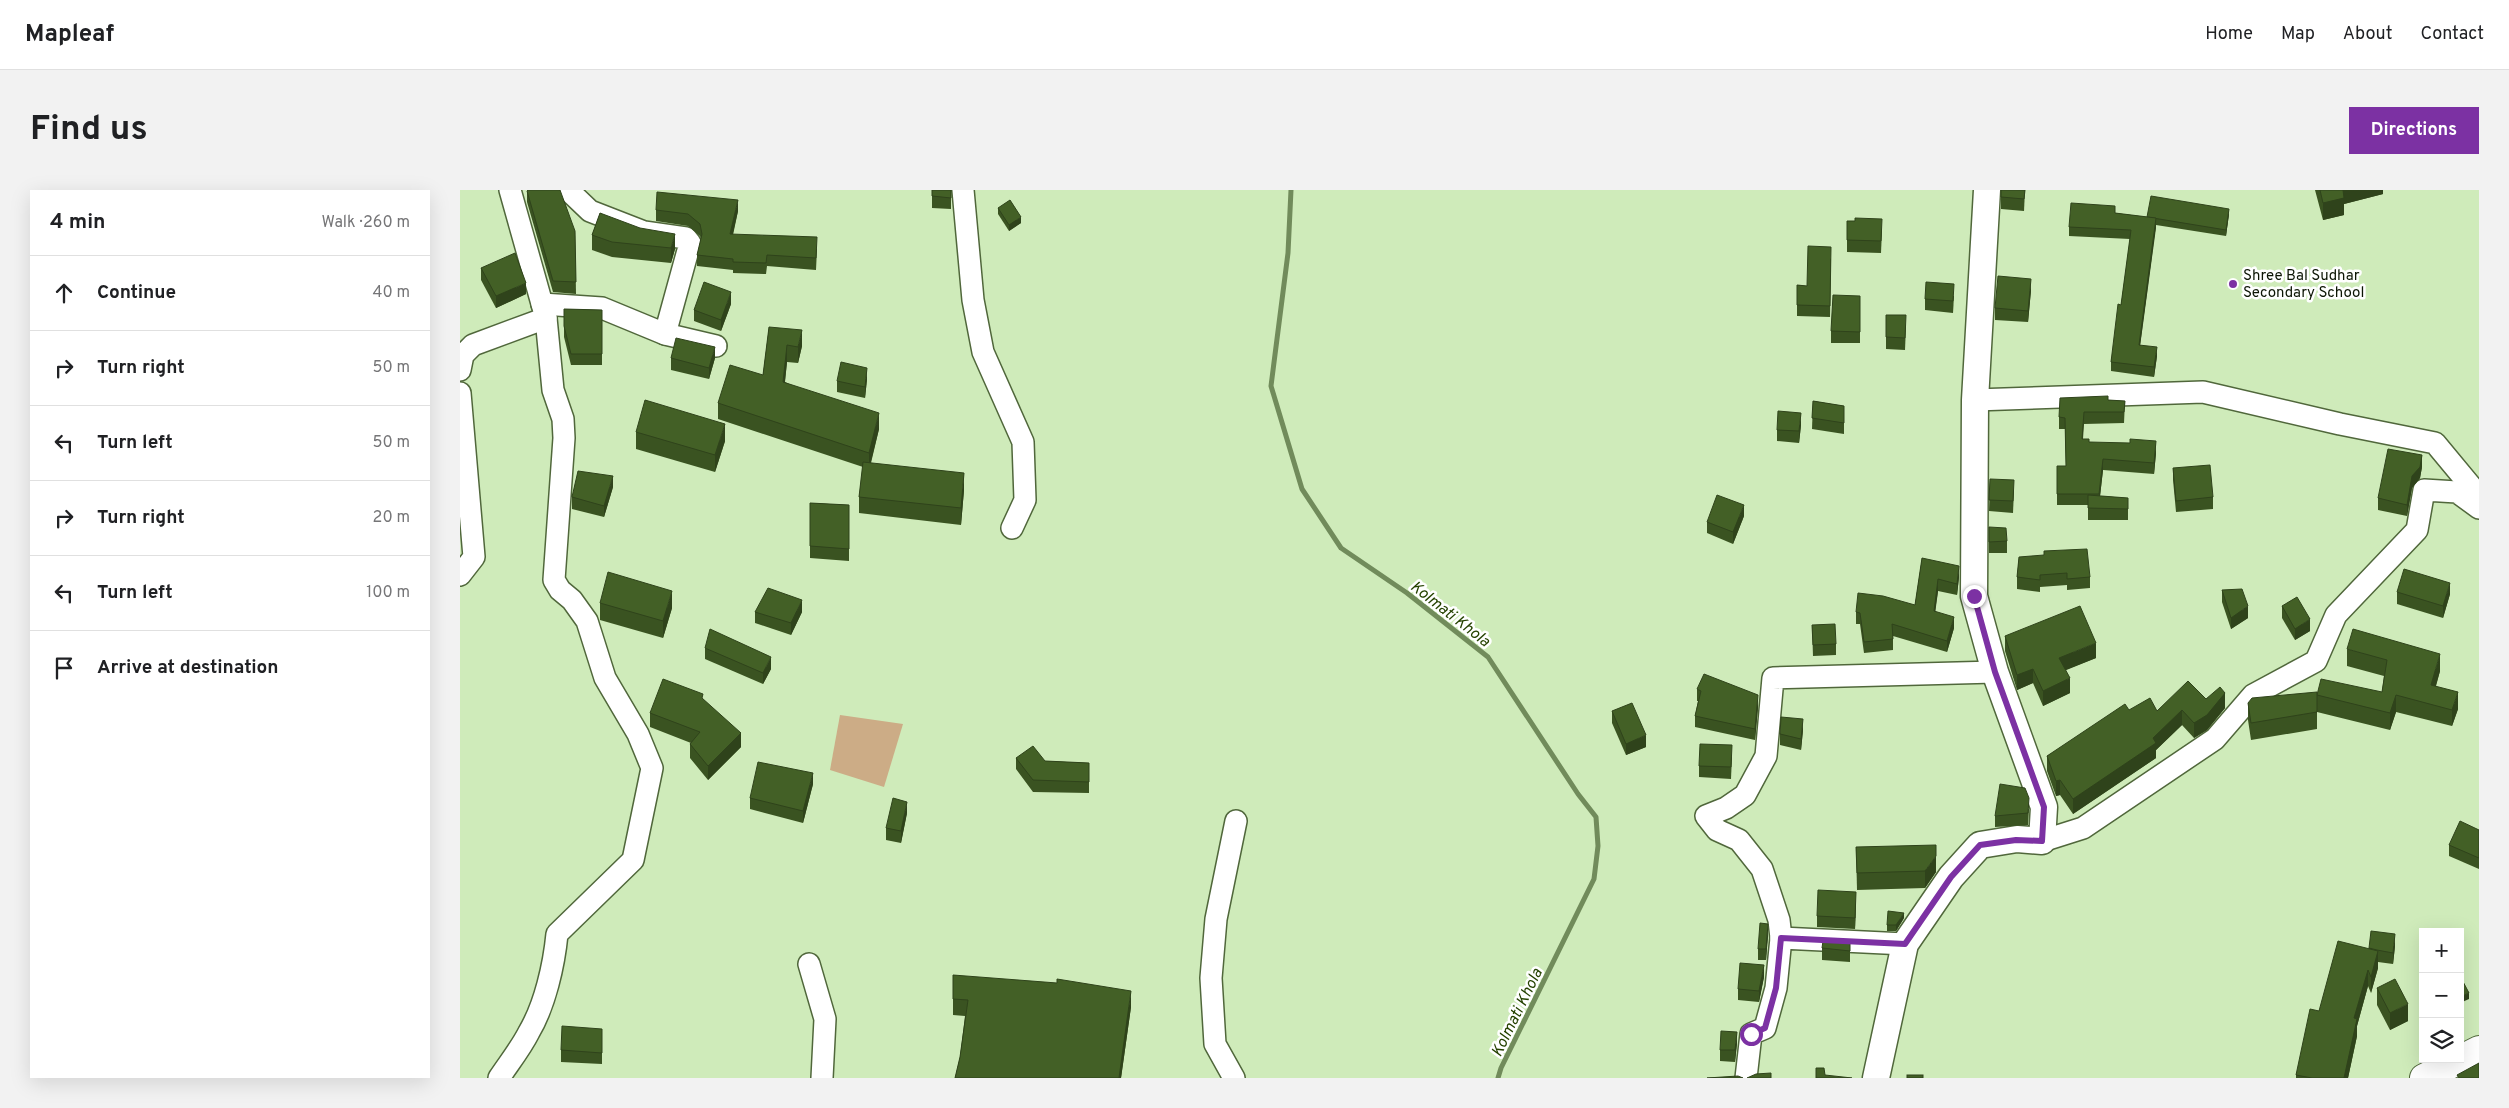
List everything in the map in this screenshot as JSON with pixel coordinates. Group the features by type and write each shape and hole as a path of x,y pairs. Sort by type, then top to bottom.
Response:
{"main road":[{"path":"2424,1078 2479,1050"}],"street":[{"path":"568,190 590,212 644,232 686,238 690,243 665,334"},
{"path":"963,190 973,300 983,352 1023,442 1025,500 1012,528"},
{"path":"1987,190 1975,400 1974,596 1995,672 2044,807 2042,841"},
{"path":"499,1078 529,1032 540,1011 555,956 557,934 633,860 652,768 638,734 605,678 587,621 572,600 560,590 554,580 564,438 563,419 553,390 544,311 516,191"},
{"path":"460,370 463,355 473,345 544,311 602,308 665,334 716,346"},
{"path":"1975,400 2203,392 2340,424 2435,443 2479,496"},
{"path":"460,393 474,557 460,575"},
{"path":"1876,1078 1905,944 1951,877 1980,845 2016,840 2042,841 2083,828 2215,739 2253,695 2316,661 2336,615 2417,530 2424,490 2456,492 2479,508"},
{"path":"1746,1078 1751,1034 1765,1028 1772,1007 1781,938 1779,920 1762,869 1739,840 1717,830 1706,816 1726,808 1745,795 1766,756 1773,678 1995,672"},
{"path":"1234,1078 1215,1044 1211,978 1216,919 1236,821"},
{"path":"1781,938 1905,944"},
{"path":"809,964 824,1019 822,1078"}],"shaded area":[{"path":"840,715 903,724 884,787 830,770"}],"building":[{"path":"528,190 560,190 575,231 576,282 553,281"},
{"path":"932,190 951,190 951,198 932,196"},
{"path":"2001,190 2025,190 2024,199 2001,197"},
{"path":"2320,190 2343,190 2344,198 2323,203"},
{"path":"657,192 738,200 730,234 817,237 816,258 767,255 766,263 733,262 733,259 697,255 702,234 700,224 688,214 656,210"},
{"path":"2151,196 2229,209 2226,230 2147,217"},
{"path":"1010,200 1021,217 1009,225 998,208"},
{"path":"2071,203 2115,206 2115,213 2156,218 2139,345 2157,347 2154,367 2111,362 2118,304 2121,305 2131,230 2069,227"},
{"path":"600,213 640,228 675,234 671,248 612,242 592,235"},
{"path":"1855,218 1882,219 1881,241 1847,240 1847,221 1855,221"},
{"path":"1808,246 1831,247 1830,306 1797,305 1797,285 1807,286"},
{"path":"515,253 526,283 496,296 481,268"},
{"path":"1998,276 2031,279 2028,311 1995,308"},
{"path":"704,282 731,292 721,320 694,310"},
{"path":"1926,282 1954,284 1953,301 1925,299"},
{"path":"1833,295 1860,296 1860,332 1831,331"},
{"path":"564,309 602,310 602,354 571,354 564,326"},
{"path":"1886,315 1906,315 1905,338 1886,337"},
{"path":"769,327 802,330 798,347 787,345 783,382 879,413 869,453 718,403 730,365 763,375"},
{"path":"676,338 715,347 709,368 671,358"},
{"path":"841,362 867,368 865,387 837,381"},
{"path":"2108,396 2108,400 2125,401 2124,412 2084,412 2082,439 2089,439 2089,442 2130,443 2130,439 2156,441 2154,463 2103,459 2099,494 2057,494 2057,466 2066,466 2065,418 2059,417 2060,398"},
{"path":"645,400 725,424 715,455 636,432"},
{"path":"1813,401 1844,406 1844,423 1812,418"},
{"path":"1778,411 1801,413 1799,431 1777,430"},
{"path":"2388,449 2422,455 2420,467 2412,476 2407,505 2378,498"},
{"path":"863,462 964,473 961,508 859,497"},
{"path":"2210,465 2213,497 2176,501 2173,468"},
{"path":"578,471 613,476 604,506 572,497"},
{"path":"1990,479 2014,480 2013,501 1989,500"},
{"path":"1717,495 1744,505 1733,532 1707,522"},
{"path":"2088,495 2128,498 2128,509 2088,508"},
{"path":"810,503 849,505 849,549 810,546"},
{"path":"1989,527 2006,528 2007,541 1989,542"},
{"path":"2087,549 2090,577 2067,579 2067,573 2040,575 2040,580 2017,577 2019,557 2044,555 2044,551"},
{"path":"1922,558 1959,566 1957,584 1938,579 1934,611 1954,617 1947,641 1892,624 1893,639 1864,642 1860,613 1856,612 1858,593 1883,596 1915,605"},
{"path":"2404,569 2450,583 2443,606 2397,592"},
{"path":"608,572 672,591 663,621 600,603"},
{"path":"768,588 802,600 791,623 755,612"},
{"path":"2242,589 2248,606 2231,618 2222,590"},
{"path":"2297,597 2310,619 2295,629 2282,606"},
{"path":"2080,606 2096,643 2059,658 2070,678 2043,691 2033,669 2017,675 2005,636"},
{"path":"1835,624 1836,644 1813,645 1812,625"},
{"path":"710,629 771,657 763,673 705,648"},
{"path":"2353,629 2440,654 2431,685 2458,692 2452,710 2396,695 2390,713 2317,695 2321,679 2382,692 2387,660 2347,649"},
{"path":"1704,674 1758,695 1755,729 1695,716 1701,691 1697,689"},
{"path":"663,679 703,694 702,698 741,733 708,766 690,744 700,732 650,713"},
{"path":"2188,681 2206,699 2220,687 2225,693 2207,715 2194,723 2182,710 2153,738 2156,743 2073,799 2060,780 2056,781 2047,756 2125,704 2129,710 2150,698 2157,711"},
{"path":"2317,692 2317,712 2251,723 2248,703 2252,698"},
{"path":"1632,703 1646,735 1626,744 1612,711"},
{"path":"1781,717 1803,719 1801,739 1780,734"},
{"path":"1700,744 1732,745 1731,767 1699,766"},
{"path":"1033,746 1045,761 1089,763 1089,782 1033,780 1016,758"},
{"path":"758,762 813,773 803,811 750,798"},
{"path":"2000,784 2025,788 2029,798 2028,813 1995,816"},
{"path":"893,798 907,802 901,831 886,828"},
{"path":"2460,821 2479,830 2479,858 2449,845"},
{"path":"1936,845 1936,856 1925,871 1857,873 1856,847"},
{"path":"1818,890 1856,892 1855,918 1817,916"},
{"path":"1888,911 1904,913 1896,925 1887,925"},
{"path":"1760,923 1768,924 1766,949 1758,949"},
{"path":"2371,931 2395,934 2393,953 2369,948"},
{"path":"1823,941 1850,942 1850,951 1822,948"},
{"path":"2338,941 2378,951 2371,977 2368,970 2354,1018 2357,1019 2344,1078 2312,1078 2296,1075 2310,1009 2319,1011"},
{"path":"1740,963 1764,965 1759,991 1738,989"},
{"path":"953,975 1057,983 1057,979 1131,991 1119,1078 955,1078 968,1000 953,999"},
{"path":"2395,979 2408,1004 2390,1013 2377,988"},
{"path":"2464,984 2469,993 2464,995"},
{"path":"562,1026 602,1029 602,1053 561,1050"},
{"path":"1721,1031 1737,1032 1735,1050 1720,1050"},
{"path":"2479,1063 2479,1078 2459,1078 2457,1075"},
{"path":"1816,1068 1824,1068 1825,1075 1852,1078 1816,1078"},
{"path":"1771,1073 1771,1078 1747,1078 1756,1074"},
{"path":"1907,1075 1923,1075 1923,1078 1907,1078"},
{"path":"1738,1076 1743,1078 1707,1078"}],"waterway":[{"name":"Kolmati Khola","path":"1291,190 1288,253 1271,386 1302,489 1341,548 1407,593 1488,657 1578,794 1596,817 1598,846 1594,879 1501,1068 1498,1078"}],"place":[{"name":"Shree Bal Sudhar Secondary School","path":"2233,284"}],"route":[{"path":"1751,1034 1765,1028 1772,1007 1780,960 1781,938 1905,944 1951,877 1980,845 2016,840 2042,841 2044,807 1995,672 1974,596"}]}
